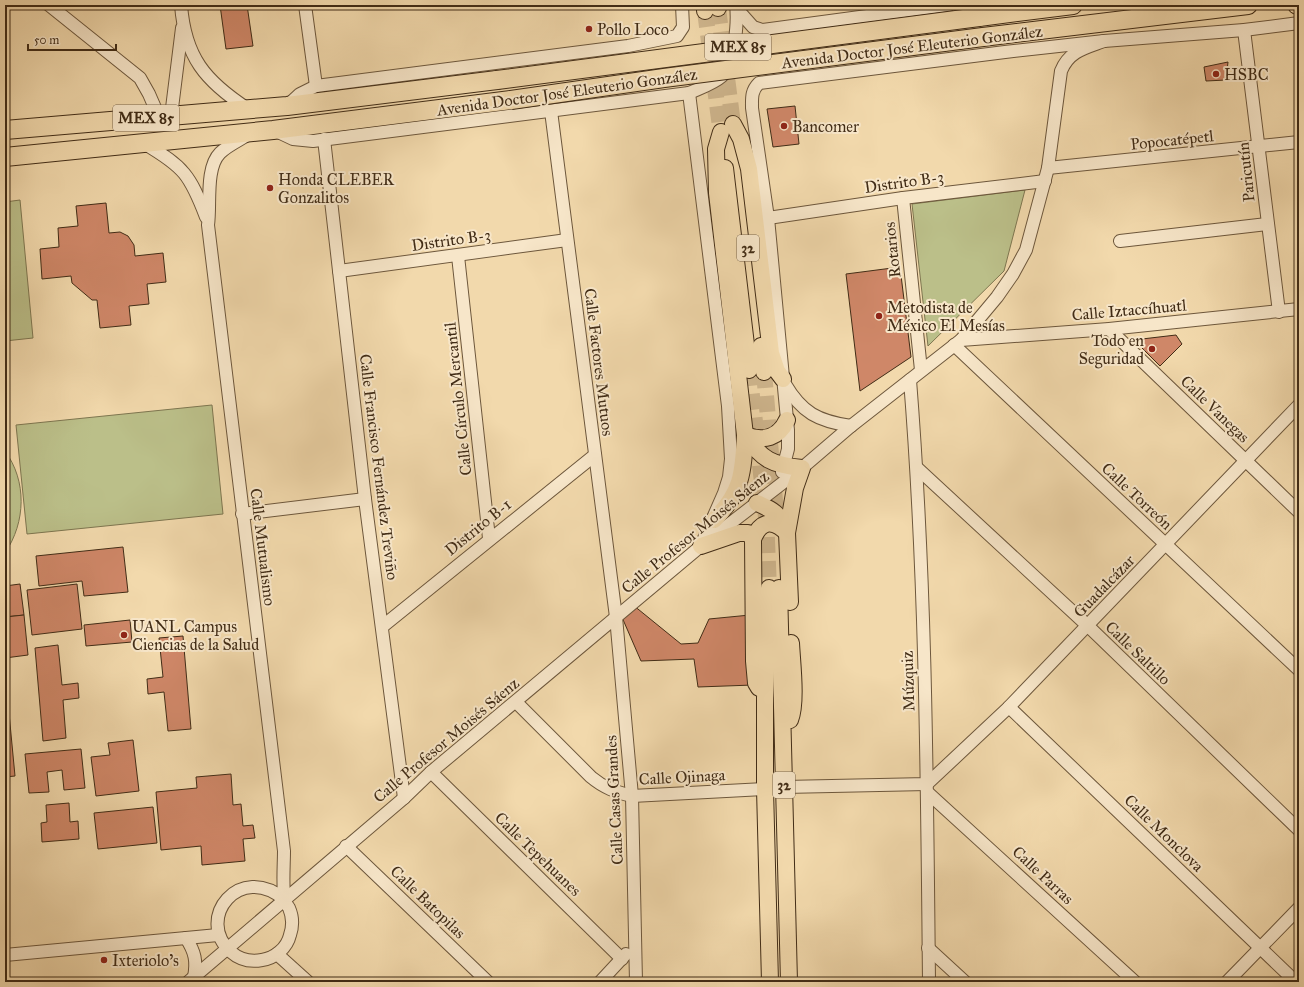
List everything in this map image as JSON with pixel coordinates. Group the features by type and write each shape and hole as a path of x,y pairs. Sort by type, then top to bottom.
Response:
{"highway":[{"name":"Avenida Doctor José Eleuterio González","path":"5,130 287,106 1073,5"},
{"name":"Avenida Doctor José Eleuterio González","path":"5,156 146,144 273,130 511,100 664,78 1248,5"}],"main road":[{"name":"32","path":"725,128 756,371"},
{"path":"714,520 726,508 736,491 743,470 745,435 717,193 716,149 725,128 740,140 749,169 772,353 777,371 783,379"},
{"path":"745,435 758,438 774,436 782,430 787,420"},
{"path":"745,435 755,450 764,459 784,466 802,468 795,488 787,533 793,691 792,715 782,738"},
{"path":"756,503 771,509 780,517 787,533"},
{"path":"765,698 756,683 754,661 753,539 758,529 771,523 779,525 787,533"},
{"path":"701,546 739,533 748,533 753,539"},
{"name":"32","path":"770,982 765,789 765,698 774,588 784,787 789,982"}],"street":[{"path":"49,5 140,78 149,94 165,116"},
{"path":"181,5 183,25 190,50 205,74 224,94 248,109"},
{"path":"305,5 316,86"},
{"path":"287,106 300,94 316,86 628,46 677,36 683,27 682,5"},
{"path":"737,7 753,27 762,30 863,16 882,10 949,5"},
{"path":"273,130 293,139 313,141 689,93 723,76 731,60 737,7"},
{"path":"863,16 851,25 847,38 848,53 857,64 870,69"},
{"path":"777,487 788,449 787,420 768,218 752,108 752,95 754,88 759,83 1104,41 1244,30 1299,23"},
{"path":"165,116 183,25"},
{"path":"789,27 798,33 806,44 809,53 808,65 804,77"},
{"name":"Paricutín","path":"1244,30 1279,312"},
{"name":"Calle Profesor Moisés Sáenz","path":"191,980 226,948 404,798 431,772 701,546 802,468 851,426 957,342 996,297 1013,274 1026,250 1048,168 1061,70 1065,61 1080,50 1104,41"},
{"path":"689,93 728,406 731,459 729,477 714,520 701,546"},
{"name":"Calle Factores Mutuos","path":"551,111 616,617"},
{"name":"Calle Mutualismo","path":"252,132 220,152 216,159 211,176 208,222 242,514 284,851 284,900"},
{"name":"Calle Francisco Fernández Treviño","path":"324,139 365,499 383,626 404,798"},
{"name":"Popocatépetl","path":"1048,168 1299,142"},
{"name":"Calle Mutualismo","path":"146,144 186,173 198,194 208,222"},
{"name":"Distrito B-3","path":"768,218 903,198 1045,181"},
{"name":"Rotarios","path":"903,198 921,370"},
{"path":"1120,241 1267,224"},
{"name":"Distrito B-3","path":"339,271 567,240"},
{"name":"Calle Círculo Mercantil","path":"458,256 489,538"},
{"name":"Calle Iztaccíhuatl","path":"957,342 1110,329 1299,310"},
{"name":"Calle Vanegas","path":"1110,329 1299,512"},
{"name":"Calle Torreón","path":"957,342 1299,670"},
{"path":"783,379 792,395 813,416 831,423 851,426"},
{"name":"Múzquiz","path":"910,380 917,468 927,788 929,982"},
{"name":"Guadalcázar","path":"927,788 1088,626 1299,405"},
{"path":"728,406 745,435"},
{"name":"Distrito B-1","path":"383,626 489,538 595,455"},
{"name":"Calle Saltillo","path":"917,468 1088,626 1299,830"},
{"path":"242,514 365,499"},
{"name":"Calle Casas Grandes","path":"616,617 632,796 636,982"},
{"name":"Calle Ojinaga","path":"516,702 591,777 602,786 615,792 632,796 765,789"},
{"name":"Calle Monclova","path":"1009,707 1296,982"},
{"name":"Calle Tepehuanes","path":"431,772 622,959"},
{"path":"784,787 927,788"},
{"name":"Calle Parras","path":"927,788 1135,982"},
{"name":"Calle Batopilas","path":"346,846 488,982"},
{"path":"254,886 265,887 275,892 284,900 292,919 292,929 290,938 277,954 267,959 256,961 245,960 235,956 226,948 218,935 218,918 226,899 234,892 254,886"},
{"path":"1227,982 1299,908"},
{"path":"5,955 218,935"},
{"path":"186,938 193,950 197,963 191,980"},
{"path":"600,982 636,944"},
{"path":"928,948 965,982"},
{"path":"277,954 308,982"}],"green space":[{"path":"1025,190 1004,271 928,346 912,204"},
{"path":"20,200 33,338 5,341 5,202"},
{"path":"212,405 223,514 27,534 16,425"},
{"path":"5,451 17,475 21,502 17,528 5,553"}],"building":[{"path":"220,5 247,5 253,46 226,49"},
{"path":"603,5 639,5 604,9"},
{"name":"HSBC","path":"1228,62 1226,80 1206,81 1204,67"},
{"name":"Bancomer","path":"795,106 799,144 773,147 767,109"},
{"path":"106,203 109,233 120,232 128,236 134,245 135,256 163,253 166,282 147,284 149,304 129,306 131,325 100,328 97,300 92,300 72,283 71,276 42,279 40,249 59,247 58,228 78,226 76,206"},
{"name":"Metodista de México El Mesías","path":"900,267 911,357 860,391 846,274"},
{"path":"1176,335 1182,344 1160,366 1140,346 1142,339"},
{"path":"123,547 128,592 84,596 82,581 39,586 36,556"},
{"path":"20,584 24,615 5,617 5,586"},
{"path":"77,584 82,629 32,635 27,590"},
{"path":"633,605 681,644 698,643 709,619 750,615 753,685 698,687 694,659 641,661 621,615"},
{"path":"24,615 28,655 5,658 5,617"},
{"path":"130,620 132,642 86,646 84,625"},
{"path":"183,636 191,729 168,731 164,692 148,694 147,679 163,677 159,638"},
{"path":"58,645 62,685 78,683 79,698 63,700 66,738 43,741 35,648"},
{"path":"7,692 15,776 5,777 5,693"},
{"path":"133,740 139,791 96,796 91,757 110,755 108,743"},
{"path":"81,749 85,788 64,790 62,770 47,772 49,792 29,793 25,754"},
{"path":"231,774 233,805 241,804 243,826 253,825 255,838 243,839 245,861 202,865 201,846 161,850 156,792 197,788 196,777"},
{"path":"69,803 70,822 78,821 79,839 42,842 41,823 47,822 46,805"},
{"path":"153,807 157,843 98,849 94,813"}],"tunnel":[{"path":"718,8 733,124"},
{"path":"705,11 720,127"},
{"path":"749,370 766,517 769,588"},
{"path":"764,372 777,524"}],"place":[{"name":"Pollo Loco","path":"589,29"},
{"name":"HSBC","path":"1216,74"},
{"name":"Bancomer","path":"784,126"},
{"name":"Honda CLEBER Gonzalitos","path":"270,188"},
{"name":"Metodista de México El Mesías","path":"879,316"},
{"name":"Todo en Seguridad","path":"1152,349"},
{"name":"UANL Campus Ciencias de la Salud","path":"124,635"},
{"name":"Ixteriolo's","path":"104,960"}]}
